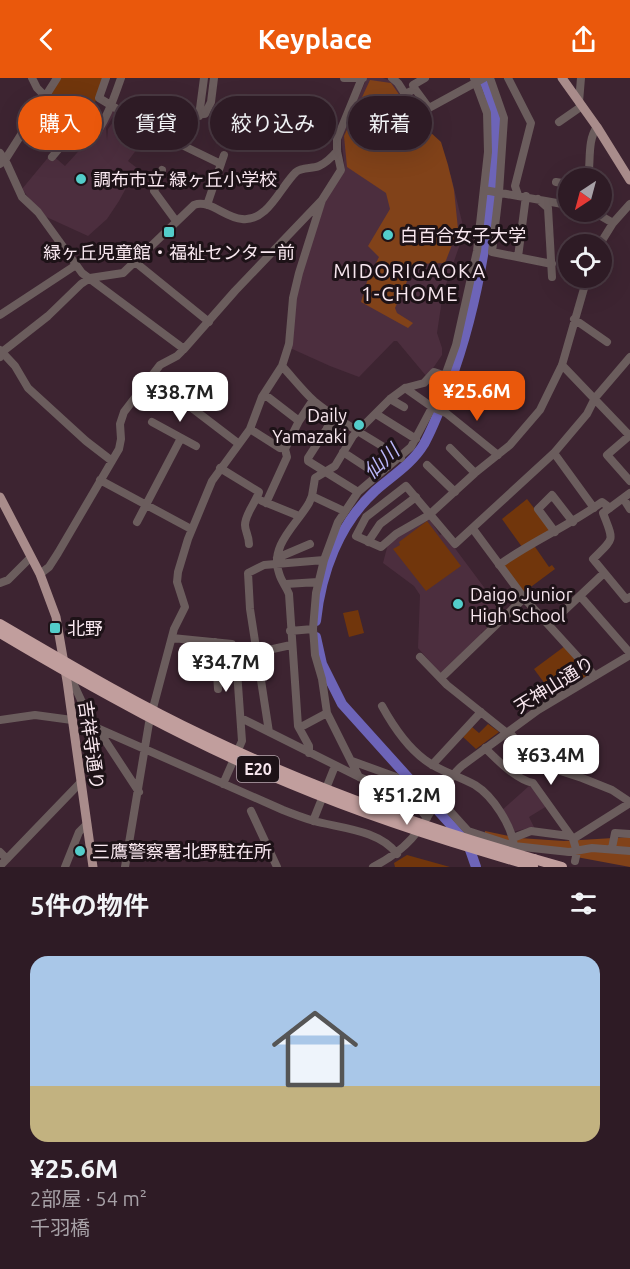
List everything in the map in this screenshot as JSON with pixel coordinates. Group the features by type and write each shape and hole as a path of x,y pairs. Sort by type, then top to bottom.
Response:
{"highway":[{"name":"E20","path":"0,624 98,681 204,736 302,780 534,864"},
{"name":"E20","path":"0,633 141,713 281,780 403,826 534,864 561,867"}],"main road":[{"path":"562,78 629,175"},
{"name":"吉祥寺通り","path":"0,497 40,574 53,607 67,681 93,867"}],"street":[{"path":"32,78 37,88 45,96"},
{"path":"106,78 99,97 114,107"},
{"path":"102,124 121,78"},
{"path":"204,78 199,116 205,114 211,102 214,78"},
{"path":"40,574 49,567 112,461 121,439 120,424 124,412 150,376 160,365 177,356 184,349 270,253 322,200 341,170 337,152 339,133 363,78 344,78"},
{"path":"392,78 405,94 415,89"},
{"path":"425,78 413,85 429,108 478,80 489,123 492,252 552,264"},
{"path":"359,777 327,713 322,679 315,655 313,629 318,582 332,536 344,511 358,492 400,458 416,439 434,408 446,376 456,345 492,191 504,118 490,78"},
{"path":"508,78 531,123 515,186 522,196 518,257"},
{"path":"559,122 581,104 581,78"},
{"path":"47,96 56,79"},
{"path":"590,168 592,137 597,128"},
{"path":"18,137 2,159 22,197 38,212 76,265 184,349"},
{"path":"198,149 223,160 207,205"},
{"path":"52,157 58,150"},
{"path":"112,461 86,441 28,388 15,366 1,353 48,316 90,278 123,273 194,205 207,205 232,218 244,220 254,218 263,212 298,171 321,165 337,152"},
{"path":"162,170 153,191 176,221"},
{"path":"492,191 558,203"},
{"path":"537,198 548,208 552,277"},
{"path":"126,867 148,723 172,638 185,607 177,582 178,572 191,529 207,491 220,468 250,429 264,394 282,366 289,344 293,298 322,200"},
{"path":"606,234 630,204"},
{"path":"135,262 209,322"},
{"path":"0,315 76,265"},
{"path":"584,288 562,365 540,410 510,445 475,472 429,515 396,534 381,547 356,536 366,517 406,486 429,515 455,544 554,453 587,414 595,398 630,357"},
{"path":"574,319 607,342"},
{"path":"562,365 630,436 607,455 630,481"},
{"path":"282,366 313,400 400,458"},
{"path":"309,753 309,746 299,728 290,632 290,602 285,584 279,574 277,561 280,545 306,509 312,496 315,477 335,466 357,431 390,399 405,388 424,383 434,372 446,376"},
{"path":"150,376 236,446"},
{"path":"405,388 434,408 445,412 498,455"},
{"path":"264,394 299,421"},
{"path":"390,399 404,407"},
{"path":"266,503 287,457 285,449 313,400"},
{"path":"376,414 416,439"},
{"path":"335,416 308,461 358,492"},
{"path":"152,422 196,446"},
{"path":"327,428 348,443"},
{"path":"250,429 280,448"},
{"path":"137,522 181,438"},
{"path":"450,448 475,472"},
{"path":"342,452 378,475"},
{"path":"554,453 594,508"},
{"path":"427,465 455,492"},
{"path":"220,468 259,492 245,521 249,544"},
{"path":"100,480 191,529"},
{"path":"555,532 538,509 552,495 573,522"},
{"path":"312,496 344,511"},
{"path":"630,509 627,496 603,513 612,536 611,541 593,559 626,599 630,597"},
{"path":"368,542 380,524 416,497"},
{"path":"256,499 299,516"},
{"path":"499,565 519,550 573,522 602,502 610,508"},
{"path":"473,529 524,598 595,676"},
{"path":"269,732 250,609 248,573 310,544"},
{"path":"0,583 8,580 31,557"},
{"path":"277,561 324,560"},
{"path":"549,625 604,573"},
{"path":"285,584 318,582"},
{"path":"581,597 630,654"},
{"path":"441,678 524,598"},
{"path":"290,632 313,629"},
{"path":"172,638 232,644 236,657 242,741 223,784"},
{"path":"214,642 218,689"},
{"path":"236,657 291,645"},
{"name":"天神山通り","path":"373,867 397,854 414,838 453,775 463,765 533,713 630,654"},
{"path":"420,657 441,678 508,732 536,763 612,790 630,802 571,837 531,831 516,844"},
{"path":"67,681 74,685 97,728 139,792"},
{"path":"382,706 399,734 422,758 476,786 488,796 516,844 517,867"},
{"path":"432,765 482,712"},
{"path":"299,728 327,713"},
{"path":"0,720 35,715 72,720"},
{"path":"241,718 335,766 400,793 415,802 429,815"},
{"path":"97,728 313,821 347,827 381,840 397,854"},
{"path":"485,748 523,781 533,783 571,837 576,852 575,861"},
{"path":"352,761 396,777 402,785 400,793"},
{"path":"313,821 335,766"},
{"path":"0,866 80,783"},
{"path":"438,800 468,831 482,837 550,851 576,852 592,849 630,848"},
{"path":"251,811 277,867"},
{"path":"65,867 79,832 87,824"},
{"path":"612,848 615,833 630,834"},
{"path":"0,852 7,859"}],"shaded area":[{"path":"57,78 106,78 99,96 46,96"},
{"name":"白百合女子大学","path":"367,78 383,78 396,83 404,96 359,96"},
{"path":"370,80 391,83 400,96 363,96"},
{"name":"調布市立 緑ヶ丘小学校","path":"109,106 114,108 114,115 106,128 107,140 108,129 114,120 114,150 136,150 128,161 137,168 107,219 88,236 42,215 22,189 51,154 65,166 80,150 102,150 102,121"},
{"name":"白百合女子大学","path":"348,120 348,150 432,150 432,139 451,176 463,226 460,244 443,293 437,333 442,355 427,377 397,341 394,341 359,377 290,348 295,300 301,275 327,197 345,171 341,136"},
{"path":"348,127 348,150 432,150 432,134 441,142 454,190 458,229 445,263 418,264 408,279 395,308 397,313 413,323 408,328 361,302 368,278 379,257 368,246 390,209 386,193 347,167 344,136"},
{"path":"527,499 551,530 522,547 502,519"},
{"name":"Daigo Junior High School","path":"429,518 440,535 442,534 454,547 504,614 481,633 481,636 444,672 439,672 418,648 420,595 414,586 383,563 388,544"},
{"path":"427,521 461,566 426,591 393,549"},
{"path":"533,544 549,567 552,565 555,569 524,592 503,565"},
{"path":"358,610 364,633 349,637 343,613"},
{"path":"565,646 588,672 587,676 553,695 534,669"},
{"path":"488,724 499,732 476,749 463,737 472,727 479,733"},
{"path":"529,786 547,806 529,817 535,829 512,832 501,811"},
{"path":"485,831 519,838 564,841 630,837 630,867 485,840"},
{"path":"407,855 450,867 395,867 394,863"}],"waterway":[{"name":"仙川","path":"316,621 327,567 342,534 362,504 408,464 424,444 438,415 466,334 487,229 496,139 492,102 483,78"},
{"name":"仙川","path":"316,637 322,664 342,704 468,844 476,867"}],"place":[{"name":"調布市立 緑ヶ丘小学校","path":"81,179"},
{"name":"緑ヶ丘児童館・福祉センター前","path":"169,232"},
{"name":"白百合女子大学","path":"388,235"},
{"name":"Daily Yamazaki","path":"359,425"},
{"name":"Daigo Junior High School","path":"458,604"},
{"name":"北野","path":"55,628"},
{"name":"三鷹警察署北野駐在所","path":"80,851"}],"district":[{"name":"MIDORIGAOKA 1-CHOME","path":"410,282"}]}
